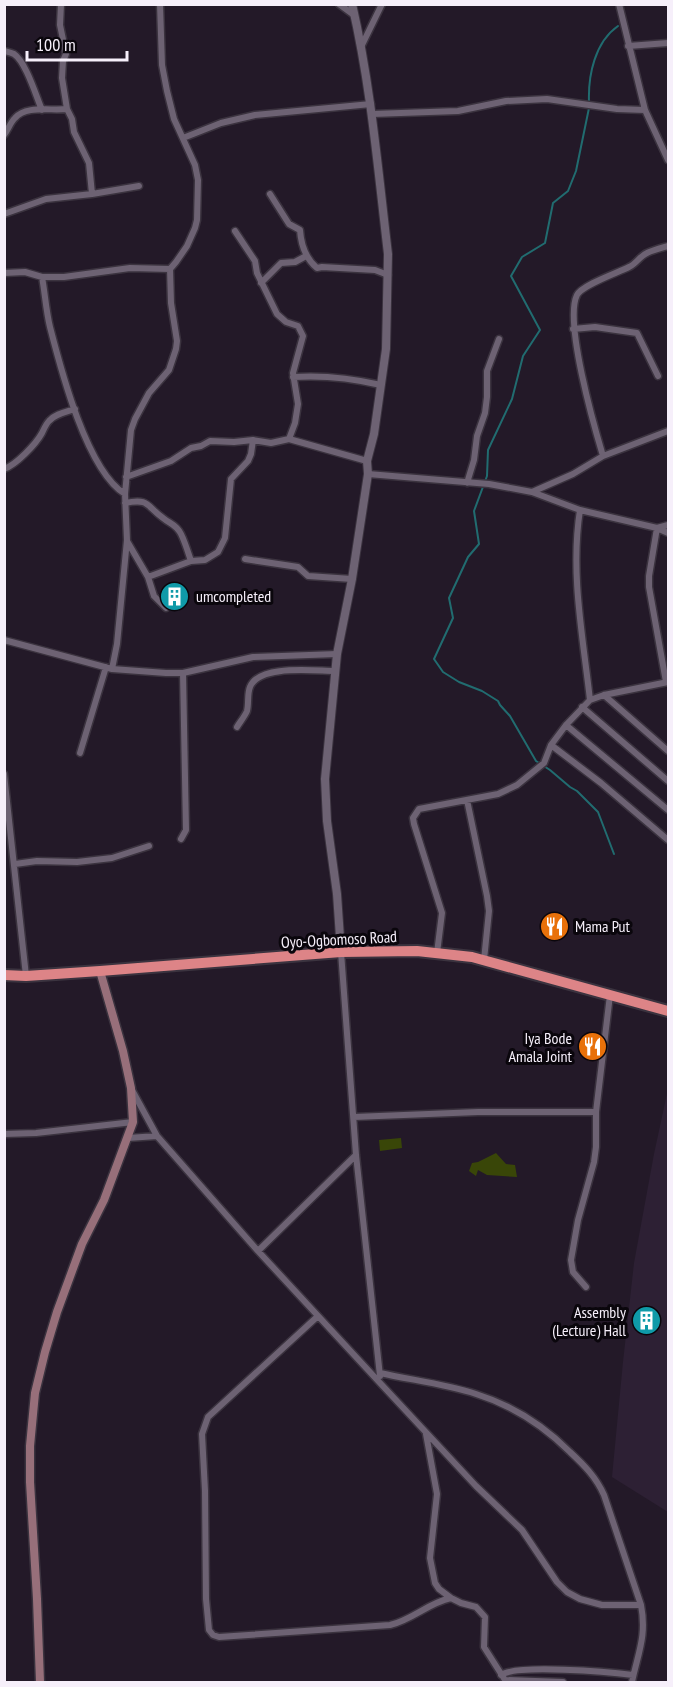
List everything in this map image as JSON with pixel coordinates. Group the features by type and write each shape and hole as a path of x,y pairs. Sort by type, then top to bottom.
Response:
{"highway":[{"name":"Oyo-Ogbomoso Road","path":"4,975 26,976 341,952 417,951 472,957 669,1011"}],"main road":[{"path":"40,1683 30,1482 30,1446 35,1393 57,1312 82,1244 104,1200 133,1122 131,1088 123,1051 99,971"}],"street":[{"path":"61,4 60,25 66,54 63,61 62,78 67,109 72,118 74,132 89,164 92,194"},
{"path":"4,273 25,272 42,277 64,277 130,268 170,268 188,246 197,220 198,180 195,165 174,119 162,65 160,4"},
{"path":"339,4 354,15"},
{"path":"352,4 362,45 372,114 387,254 386,349 374,434 367,461 368,474 352,579 337,654 325,779 356,1155 381,1384"},
{"path":"362,45 382,4"},
{"path":"619,4 645,110 669,160"},
{"path":"628,46 669,43"},
{"path":"4,51 12,52 18,58 42,110"},
{"path":"372,114 458,111 506,101 547,99 617,109 645,110"},
{"path":"183,138 221,123 255,115 370,104"},
{"path":"4,135 16,116 24,112 67,109"},
{"path":"4,214 46,199 139,186"},
{"path":"270,194 289,224 300,230 306,256 317,268 375,270 388,275"},
{"path":"236,231 255,261 261,283 280,318 286,322 295,323 302,330 303,336 293,377 298,404 295,423 289,439"},
{"path":"603,456 573,329 575,301 578,292 631,266 645,254 669,246"},
{"path":"261,283 281,263 295,262 306,256"},
{"path":"80,753 117,644 127,540 125,494 131,430 149,393 169,370 177,349 171,303 170,268"},
{"path":"42,277 49,325 75,409 93,455 114,485 125,494"},
{"path":"573,329 595,327 638,333 658,376"},
{"path":"466,483 485,413 487,371 499,339"},
{"path":"293,377 331,376 381,385"},
{"path":"4,469 31,447 41,435 48,421 75,409"},
{"path":"532,492 573,474 603,456 669,431"},
{"path":"126,477 171,461 191,448 210,441 253,440 272,443 289,439 367,461"},
{"path":"148,577 191,561 205,560 218,552 224,542 231,479 252,454 253,440"},
{"path":"368,474 489,484 532,492 580,510 657,528 669,534"},
{"path":"125,503 138,500 150,506 164,519 172,522 181,534 191,561"},
{"path":"580,510 576,554 579,607 590,700"},
{"path":"657,528 669,525"},
{"path":"437,953 442,914 413,818 419,809 498,794 517,785 544,763 551,745 590,700 667,682 649,587 657,528"},
{"path":"127,540 148,577 154,596 166,608"},
{"path":"245,559 298,567 308,576 352,579"},
{"path":"4,640 109,668 183,673 253,657 337,654"},
{"path":"237,727 247,711 248,690 252,682 260,676 296,670 335,671"},
{"path":"181,839 186,831 183,673"},
{"path":"604,695 669,751"},
{"path":"582,707 669,781"},
{"path":"566,725 669,810"},
{"path":"551,745 669,840"},
{"path":"4,774 26,976"},
{"path":"467,800 489,911 484,960"},
{"path":"15,864 37,861 77,862 112,858 149,846"},
{"path":"586,1287 573,1272 571,1260 578,1220 594,1162 596,1113 610,995"},
{"path":"131,1088 157,1136 318,1316 476,1485 522,1530 567,1593 603,1605 641,1605"},
{"path":"354,1117 478,1112 596,1113"},
{"path":"4,1134 36,1133 133,1122"},
{"path":"128,1138 157,1136"},
{"path":"258,1251 356,1155"},
{"path":"318,1316 208,1417 204,1425 202,1434 206,1599 209,1630 213,1635 219,1637 390,1624 408,1619 432,1604 450,1598"},
{"path":"380,1373 473,1393 512,1408 563,1444 599,1483 641,1605 644,1622 644,1633 632,1679 608,1672 560,1670 510,1671 501,1675"},
{"path":"426,1432 437,1494 430,1558 435,1583 450,1598 476,1607 484,1617 484,1647 507,1681 563,1683"},
{"path":"432,1604 439,1589"}],"shaded area":[{"path":"668,1089 668,1512 612,1477 634,1263"}],"green space":[{"path":"401,1138 402,1148 380,1151 379,1140"},
{"path":"496,1153 506,1164 515,1165 517,1177 487,1175 478,1170 476,1176 469,1171 472,1163"}],"waterway":[{"path":"589,102 594,60 604,41 618,26"},
{"path":"589,108 576,171 568,191 553,203 545,243 522,257 511,276 540,330 523,356 512,399 488,450 487,476 474,511 479,544 468,557 449,598 453,618 434,659 443,672 498,701 510,716 536,761 577,791 598,812 614,854"}],"place":[{"name":"umcompleted","path":"175,596"},
{"name":"Mama Put","path":"554,926"},
{"name":"Iya Bode Amala Joint","path":"593,1047"},
{"name":"Assembly (Lecture) Hall","path":"647,1321"}]}
